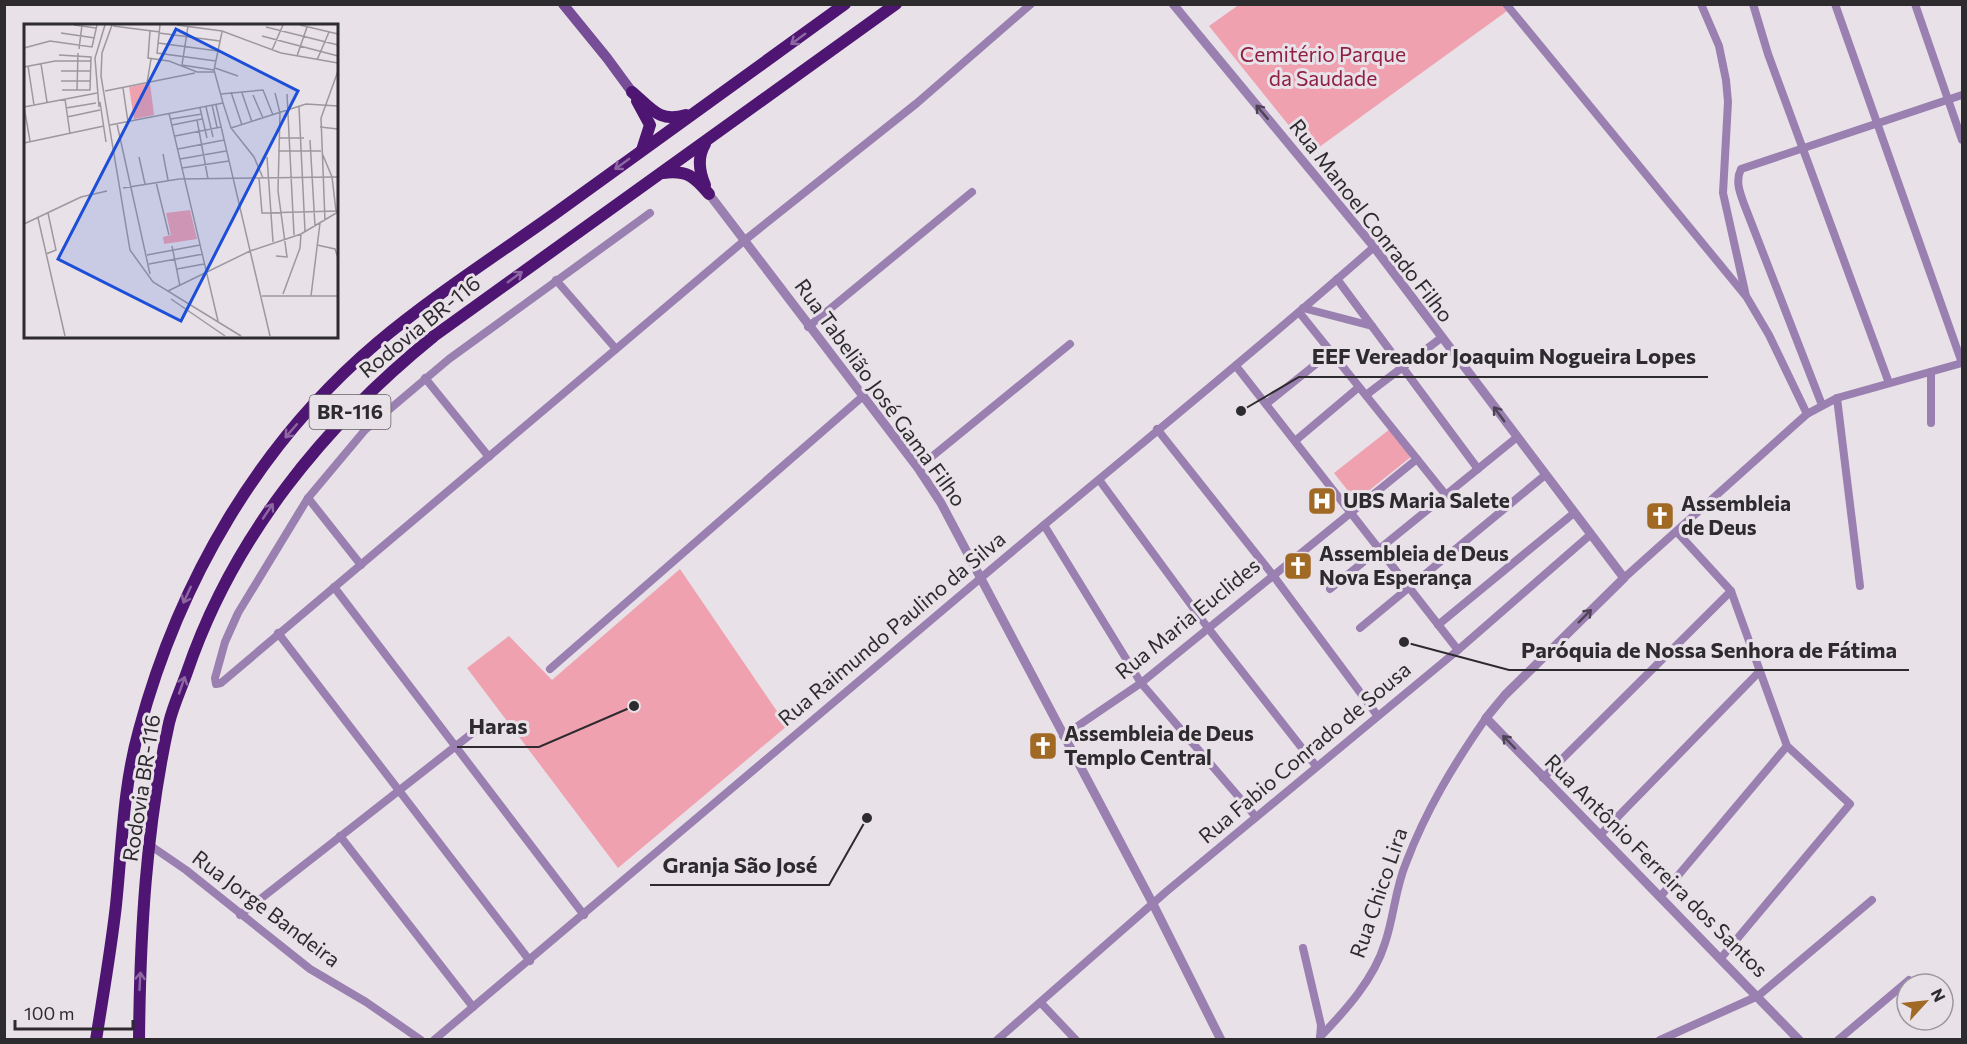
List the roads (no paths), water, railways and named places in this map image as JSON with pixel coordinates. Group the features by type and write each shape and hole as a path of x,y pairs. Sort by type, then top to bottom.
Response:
{"highway":[{"name":"Rodovia BR-116","path":"96,1040 116,904 125,800 138,732 158,667 184,603 213,544 241,498 275,450 307,412 379,342 455,283 845,4"},
{"name":"Rodovia BR-116","path":"139,1040 142,935 158,785 170,722 199,637 247,545 293,477 337,425 397,366 469,310 896,4"},
{"path":"632,92 663,118 671,119 693,113"},
{"path":"632,92 649,121 650,130 642,150"},
{"path":"706,142 700,156 700,170 709,194"},
{"path":"662,173 678,171 690,174 709,194"}],"main road":[{"path":"563,4 608,58 632,92"}],"street":[{"path":"650,213 425,378 365,430 308,498 238,613 225,642 215,678 216,684 221,683 745,240 917,103 1031,4"},
{"name":"Rua Manoel Conrado Filho","path":"1173,4 1374,247 1544,476 1624,578"},
{"path":"1506,4 1746,296 1769,335 1807,414"},
{"path":"1701,4 1719,46 1726,80 1728,102 1723,193 1746,296"},
{"path":"1753,4 1768,54 1889,383"},
{"path":"1835,4 1962,363"},
{"path":"1915,4 1962,140"},
{"path":"1821,405 1744,204 1738,178 1742,170 1803,147 1962,95"},
{"path":"808,327 972,192"},
{"name":"Rua Tabelião José Gama Filho","path":"709,194 808,327 918,468 941,503 982,576 1063,736 1153,904 1221,1040"},
{"name":"Rua Raimundo Paulino da Silva","path":"434,1040 982,576 1100,481 1157,429 1236,366 1374,247"},
{"path":"1337,279 1478,470"},
{"path":"556,280 616,349"},
{"path":"1301,310 1372,326"},
{"path":"1301,310 1331,352 1445,494"},
{"path":"1366,395 1441,338"},
{"path":"918,468 1070,344"},
{"path":"1266,404 1331,352"},
{"name":"Rua Chico Lira","path":"1320,1038 1350,1003 1379,960 1399,881 1420,826 1449,772 1486,718 1505,695 1624,578 1807,414 1837,398 1962,363"},
{"path":"1236,366 1458,650"},
{"path":"1931,372 1931,423"},
{"path":"425,378 489,457"},
{"path":"1295,441 1359,387"},
{"path":"550,669 862,397"},
{"path":"1837,398 1860,586"},
{"path":"1157,429 1272,574 1377,715"},
{"path":"1330,589 1516,438"},
{"name":"Rua Maria Euclides","path":"1063,736 1141,683 1272,574 1417,459"},
{"path":"1360,628 1544,476"},
{"path":"1100,481 1208,628 1316,766"},
{"path":"308,498 361,565"},
{"path":"1438,625 1574,513"},
{"path":"1044,525 1141,683 1256,818"},
{"path":"1677,532 1731,591 1758,673 1787,746 1850,804 1721,958"},
{"name":"Rua Fabio Conrado de Sousa","path":"996,1040 1153,904 1377,715 1458,650 1590,536"},
{"path":"334,587 584,915"},
{"path":"1543,778 1731,591"},
{"path":"278,633 530,961"},
{"path":"1600,835 1758,673"},
{"name":"Rua Antônio Ferreira dos Santos","path":"1486,718 1799,1040"},
{"path":"240,915 484,724"},
{"path":"1660,897 1787,746"},
{"path":"340,837 473,1007"},
{"name":"Rua Jorge Bandeira","path":"151,846 186,870 310,969 366,1002 421,1040"},
{"path":"1660,1040 1758,996 1872,900"},
{"path":"1303,948 1321,1024 1320,1038"},
{"path":"1838,1040 1895,992"},
{"path":"1041,1003 1076,1040"}],"place":[{"name":"EEF Vereador Joaquim Nogueira Lopes","path":"1241,411"},
{"name":"UBS Maria Salete","path":"1322,501"},
{"name":"Assembleia de Deus","path":"1660,516"},
{"name":"Assembleia de Deus Nova Esperança","path":"1298,566"},
{"name":"Paróquia de Nossa Senhora de Fátima","path":"1404,642"},
{"name":"Haras","path":"634,706"},
{"name":"Assembleia de Deus Templo Central","path":"1043,746"},
{"name":"Granja São José","path":"867,818"}],"park label":[{"name":"Cemitério Parque da Saudade","path":"1323,67"}]}
